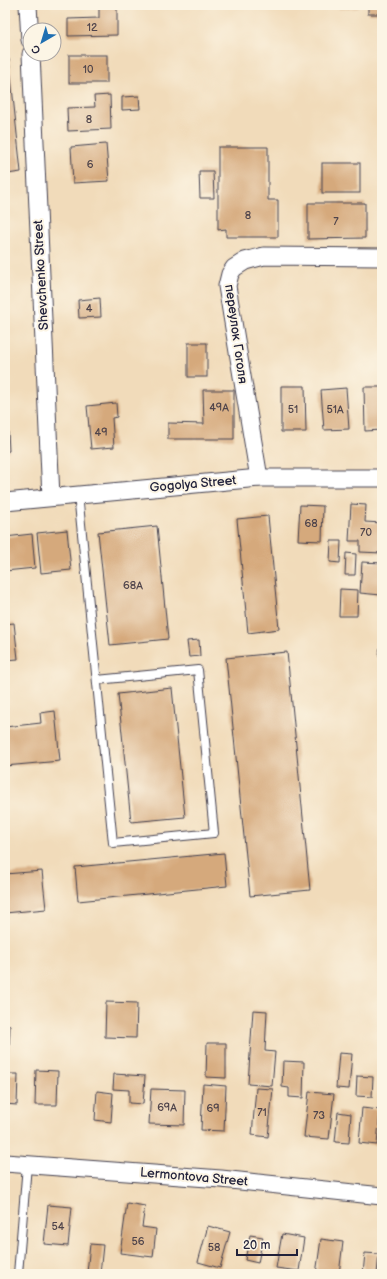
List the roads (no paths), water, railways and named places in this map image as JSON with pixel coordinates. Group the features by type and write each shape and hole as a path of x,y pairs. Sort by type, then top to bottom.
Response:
{"street":[{"path":"28,5 29,22"},
{"name":"Shevchenko Street","path":"31,62 51,497"},
{"name":"переулок Гоголя","path":"259,478 228,286 230,274 239,264 264,256 382,257"},
{"name":"Gogolya Street","path":"5,502 259,478 382,478"},
{"name":"Lermontova Street","path":"5,1163 221,1179 382,1196"}],"lane":[{"path":"78,494 113,843 214,833 198,670 97,680"},
{"path":"18,1274 27,1165"}]}
